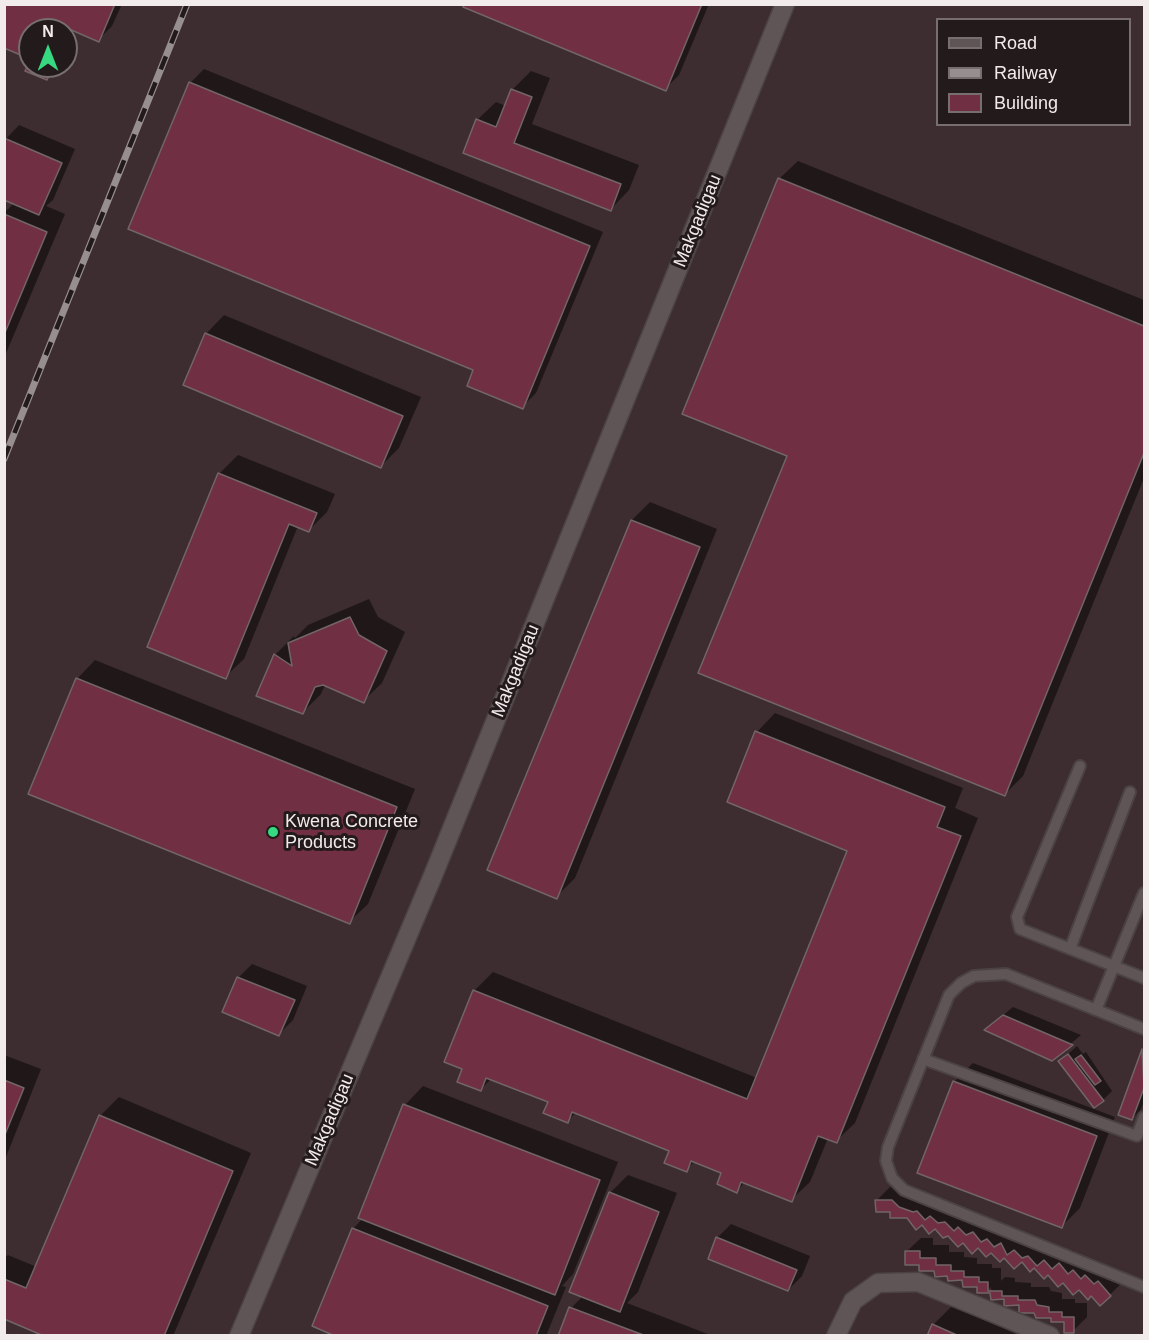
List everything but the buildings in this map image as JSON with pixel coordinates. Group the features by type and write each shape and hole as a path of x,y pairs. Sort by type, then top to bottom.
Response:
{"street":[{"name":"Makgadigau","path":"239,1335 439,862 785,4"},
{"path":"836,1335 853,1300 878,1283 918,1282 1050,1335"}],"lane":[{"path":"1080,766 1017,917 1020,929 1144,978"},
{"path":"1070,949 1130,792"},
{"path":"1096,1010 1144,893"},
{"path":"1144,1029 1006,974 974,976 961,983 949,995 888,1147 886,1161 892,1178 904,1190 1144,1287"},
{"path":"923,1059 1137,1136 1144,1117"}],"shaded area":[{"path":"5,5 1144,5 1144,1335 5,1335"}],"railway":[{"path":"4,459 187,4"}],"place":[{"name":"Kwena Concrete Products","path":"273,832"}]}
